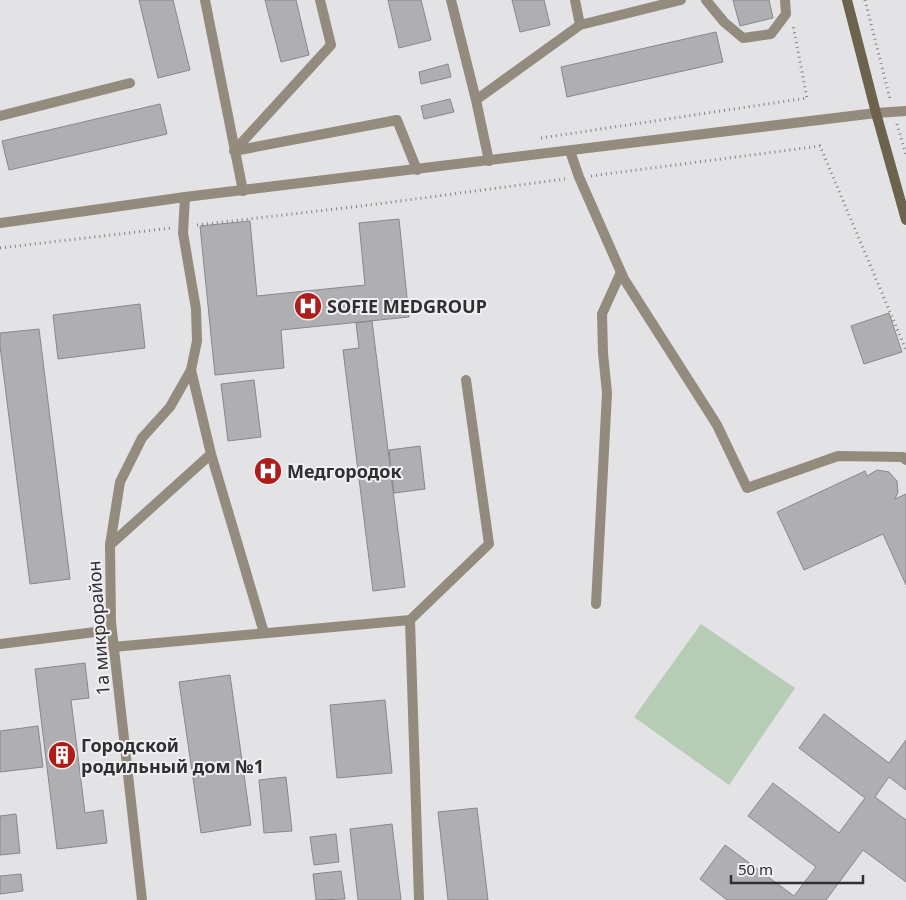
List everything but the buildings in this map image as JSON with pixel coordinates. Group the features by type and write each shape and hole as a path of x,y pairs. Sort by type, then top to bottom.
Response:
{"main road":[{"path":"847,0 906,220"}],"street":[{"path":"206,0 243,192"},
{"path":"234,151 331,45 320,0"},
{"path":"451,0 489,161"},
{"path":"575,0 580,25"},
{"path":"476,100 580,25 681,0"},
{"path":"706,0 724,22 743,38 771,34 786,14 785,0"},
{"path":"0,116 130,83"},
{"path":"0,222 185,197 243,192 876,113 906,111"},
{"path":"234,151 397,120 417,170"},
{"path":"570,151 579,177 624,280 718,425 747,488 838,456 903,458 906,460"},
{"name":"1а микрорайон","path":"142,900 111,630 110,545 120,482 142,438 170,406 191,370 197,341 196,309 183,226 185,197"},
{"path":"596,604 607,393 602,314 621,272"},
{"path":"191,370 211,454 264,633"},
{"path":"113,647 410,620 489,544 466,380"},
{"path":"110,545 211,454"},
{"path":"410,620 420,900"},
{"path":"0,644 111,630"}],"path":[{"path":"866,0 906,155"},
{"path":"792,18 807,98"},
{"path":"0,248 370,205 820,146 906,350"}],"green space":[{"path":"701,624 795,688 729,785 634,717"}],"place":[{"name":"SOFIE MEDGROUP","path":"308,306"},
{"name":"Медгородок","path":"268,471"},
{"name":"Городской родильный дом №1","path":"62,755"}]}
